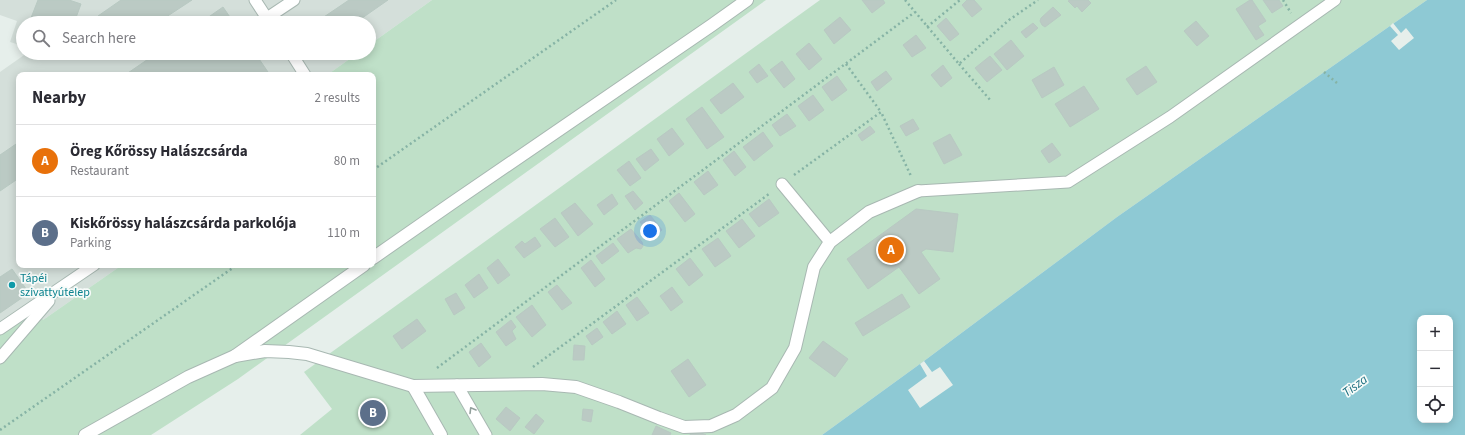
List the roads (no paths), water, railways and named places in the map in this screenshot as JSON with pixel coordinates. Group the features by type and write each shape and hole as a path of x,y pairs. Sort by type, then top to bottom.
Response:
{"street":[{"path":"376,256 747,0"},
{"path":"236,356 265,351 307,354 413,386 542,384 576,387 684,427 711,426 736,415 772,388 795,348 814,266 830,242 869,212 918,190"},
{"path":"85,435 188,377 236,356 360,268"},
{"path":"413,386 441,435"}],"lane":[{"path":"255,0 266,16"},
{"path":"275,16 294,0"},
{"path":"918,190 1068,182 1170,117 1335,0"},
{"path":"295,60 303,72"},
{"path":"782,184 830,242"},
{"path":"0,329 90,268"},
{"path":"0,358 57,291"},
{"path":"457,385 486,435"}],"water":[{"name":"Tisza","path":"1427,0 1465,0 1465,435 822,435 1117,217"}],"place":[{"name":"Öreg Kőrössy Halászcsárda","path":"891,250"},
{"name":"Tápéi szivattyútelep","path":"12,285"},
{"name":"Kiskőrössy halászcsárda parkolója","path":"373,413"}]}
